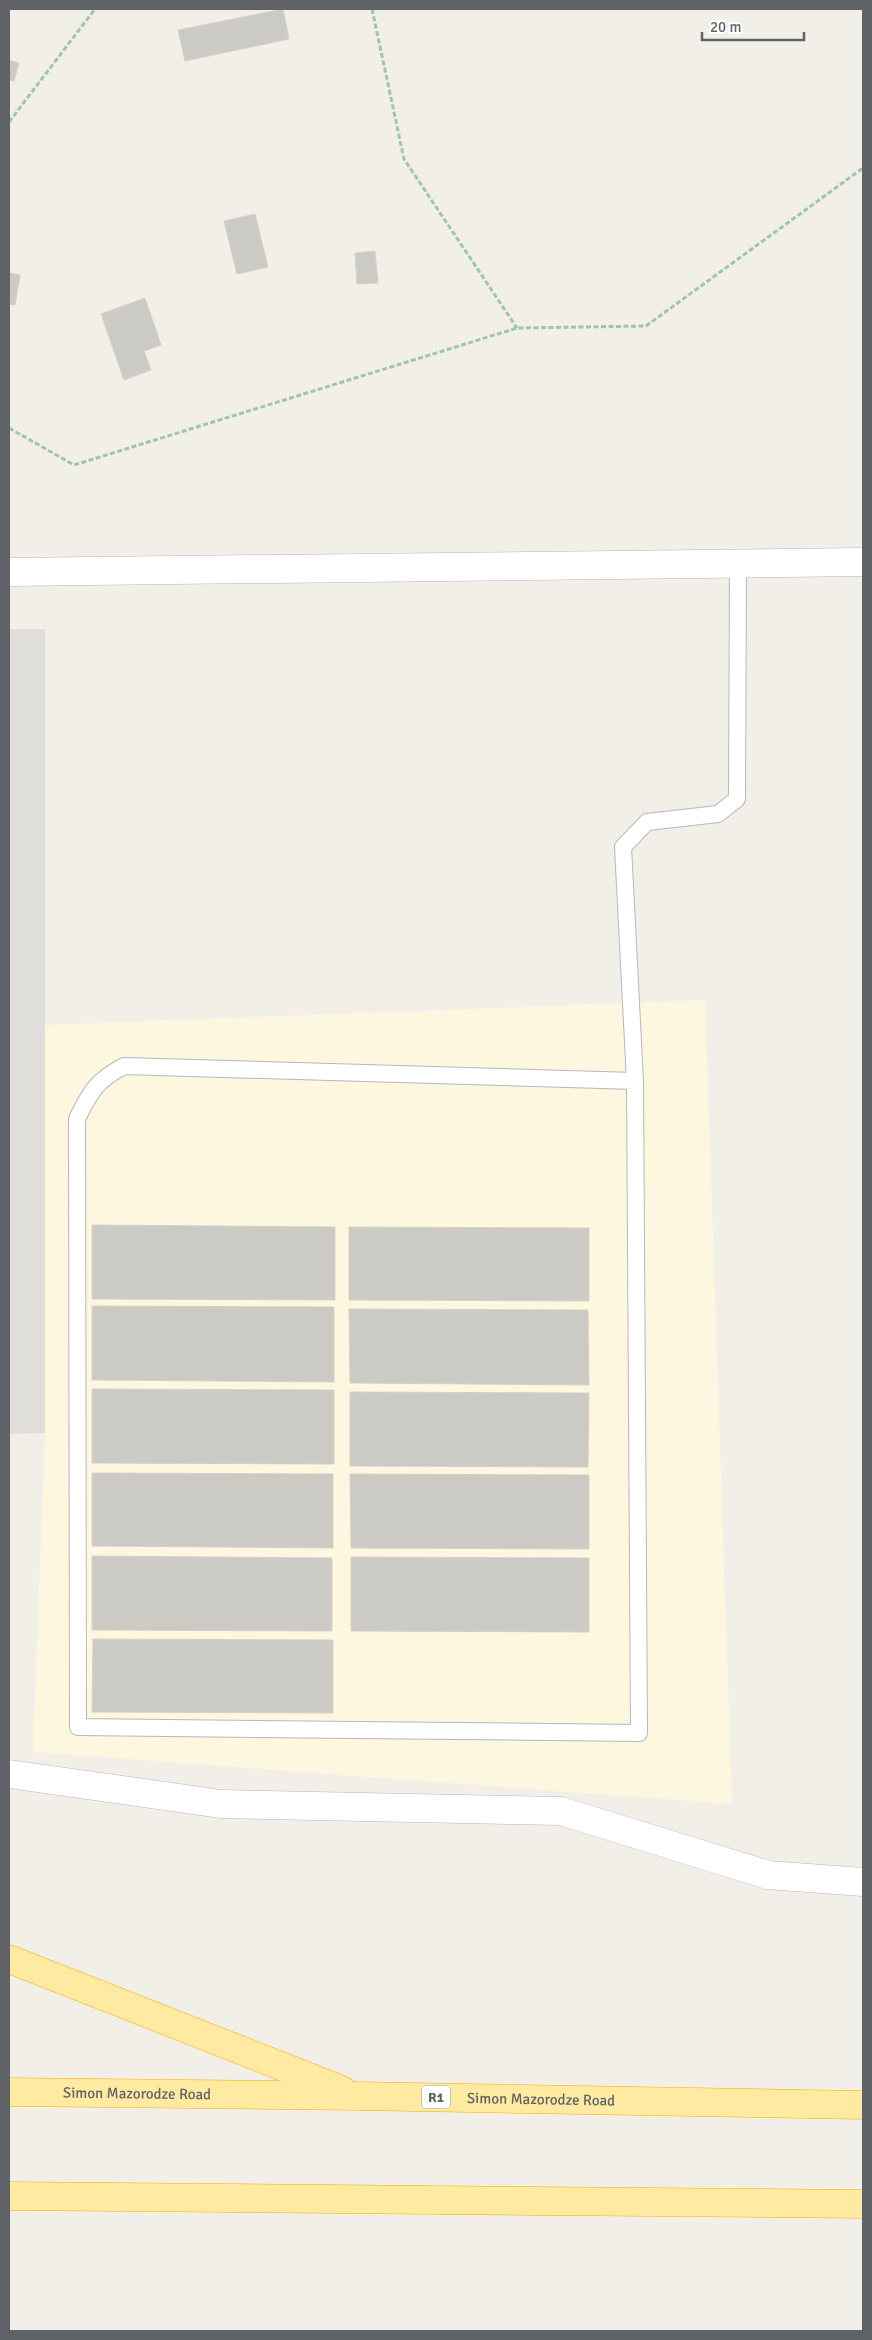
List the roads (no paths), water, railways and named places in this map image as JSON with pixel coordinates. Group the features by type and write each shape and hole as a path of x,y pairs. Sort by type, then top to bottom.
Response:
{"highway":[{"path":"9,1958 357,2096"},
{"name":"Simon Mazorodze Road","path":"9,2092 863,2105"},
{"path":"9,2196 863,2204"}],"street":[{"path":"9,572 863,562"},
{"path":"9,1774 221,1804 561,1811 768,1875 863,1882"}],"lane":[{"path":"635,1081 124,1066 105,1076 90,1091 76,1119 78,1727 639,1733 635,1081 623,847 647,822 718,814 737,799 738,563"}]}
